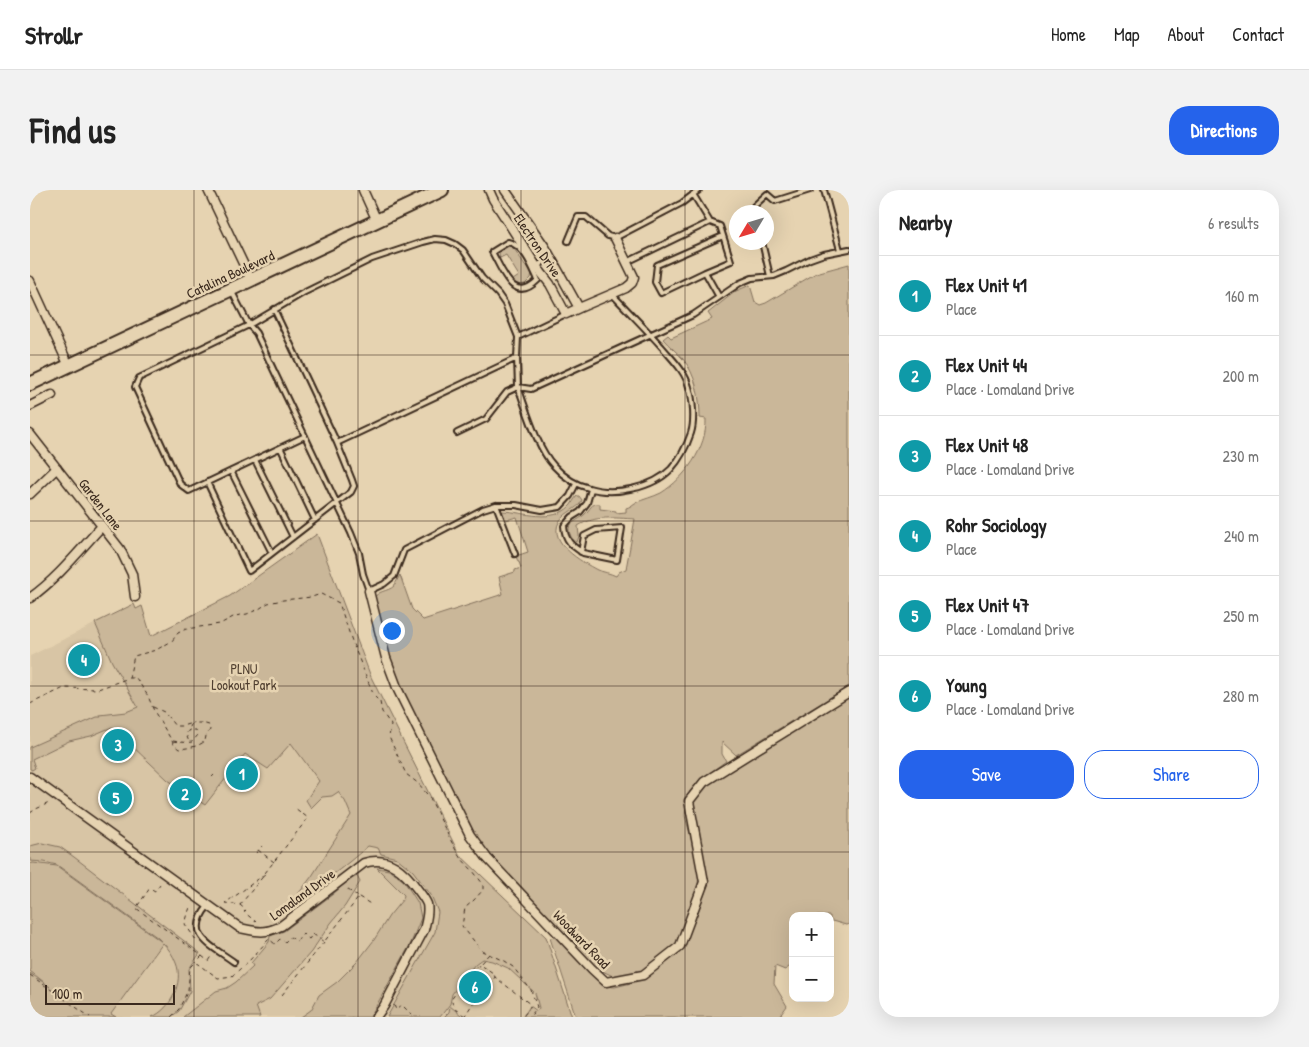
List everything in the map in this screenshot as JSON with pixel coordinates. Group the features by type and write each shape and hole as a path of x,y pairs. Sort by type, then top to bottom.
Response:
{"main road":[{"name":"Catalina Boulevard","path":"30,384 442,190"}],"street":[{"path":"208,190 251,280"},
{"path":"363,190 378,220"},
{"name":"Electron Drive","path":"489,190 534,267 550,284 566,314"},
{"name":"Electron Drive","path":"505,190 545,247 579,308"},
{"path":"566,314 626,288 632,283 634,276 615,238"},
{"path":"30,282 69,366"},
{"path":"30,406 52,395"},
{"name":"Garden Lane","path":"30,434 120,549 132,574 135,597"},
{"path":"30,494 57,468"},
{"path":"30,598 45,588 60,574 102,526"},
{"name":"Woodward Road","path":"369,591 386,658 398,690 470,835 487,858 606,982 643,975 680,946 704,882 689,801 704,782 849,692"},
{"name":"Lomaland Drive","path":"30,776 240,928 261,932 282,926 364,863 373,860 384,861 402,870 426,902 428,916 424,930 384,1006 376,1017"}],"lane":[{"path":"568,240 578,217 586,217 608,236 615,238 682,203 699,190"},
{"path":"755,205 767,194 775,201 810,190"},
{"path":"824,190 840,250"},
{"path":"693,194 710,222 720,226 731,261 660,293 656,282 657,264 723,236"},
{"path":"627,262 710,222"},
{"path":"305,436 189,491 180,484 135,387 139,378 249,325 303,293 372,259 422,242 435,239 446,240 463,250 482,278 505,304 518,337 518,387 541,448 554,466 576,484 590,489 612,491 631,489 652,482 670,469 684,450 692,431 693,408 689,386 678,365 612,294"},
{"path":"508,242 516,244 534,267 538,280 526,289 519,289 511,285 492,252 508,242"},
{"path":"457,433 486,418 507,392 518,387 531,389 651,335 693,315 740,283 752,278 774,276 786,272 810,259 849,249"},
{"path":"764,250 770,276"},
{"path":"534,267 550,257"},
{"path":"705,272 719,297"},
{"path":"230,290 249,325 256,333 351,533 359,553 369,591 384,584 394,576 404,550 483,509 496,505 516,505 542,510 560,507 570,496 576,484"},
{"path":"207,482 249,571 351,492 354,486 337,443 274,309"},
{"path":"518,337 566,314"},
{"path":"337,443 517,358"},
{"path":"281,448 315,520"},
{"path":"255,460 293,537"},
{"path":"231,471 272,553"},
{"path":"581,552 584,536 596,530 622,528 617,560 581,552 573,546 565,535 564,526 572,517 580,512 586,503 590,489"},
{"path":"496,505 515,554"},
{"path":"208,906 201,914 198,923 199,932 203,939 234,962"}],"path":[{"path":"129,678 134,656 156,650 172,641 178,633 186,629 220,624 235,616 259,609 268,603 283,600 312,598 321,594 339,603 374,696 380,702 382,712 391,725 389,737 406,774 419,784 430,798 459,856 483,884 483,890 465,908 462,926 482,951 513,967 531,990 537,1007 530,1017"},
{"path":"30,704 64,688 98,689 129,678 136,678 148,696 152,707 174,745 179,749 187,748 202,744 205,741 210,730 209,724 192,723 175,726 164,712 152,707"},
{"path":"189,742 186,734 192,723"},
{"path":"172,741 192,742 198,735 196,730 189,730"},
{"path":"30,813 49,803"},
{"path":"240,905 308,818 295,808"},
{"path":"256,853 262,846"},
{"path":"258,850 274,862"},
{"path":"256,922 244,912 246,910 240,905 225,903 265,874"},
{"path":"160,884 155,891 150,888 136,908 202,956 190,968 188,990 179,1009 171,1017"},
{"path":"342,886 372,905"},
{"path":"282,995 359,897"},
{"path":"196,962 218,978 232,976 269,939 275,944 280,939 286,942 290,937 297,941 303,934 309,939 313,934 324,942"},
{"path":"477,997 464,1016 456,1010 451,1000 473,968 480,964 489,954"},
{"path":"480,964 530,1004 530,1008 522,1017"},
{"path":"30,975 90,1017"},
{"path":"485,992 495,977"},
{"path":"394,1005 396,1010 402,1005 414,1017"}],"shaded area":[{"path":"317,534 358,650 460,854 547,937 573,1017 30,1017 30,656 134,604 145,639 230,596"}],"green space":[{"path":"506,245 513,247 532,272 531,278 525,284 515,283 513,280 519,276 506,255 500,258 500,250"},
{"path":"849,264 849,686 736,755 722,742 722,754 726,761 701,779 690,791 686,802 685,816 699,867 698,886 684,932 674,947 640,973 615,977 594,967 480,845 394,674 385,644 389,641 389,634 381,625 374,599 378,594 394,586 400,575 412,609 423,620 503,594 499,577 521,568 516,556 528,552 517,517 506,520 502,512 538,516 555,515 570,506 577,496 582,500 580,504 559,522 557,530 562,544 575,557 597,570 616,576 619,572 626,569 635,519 605,518 585,522 578,526 579,536 577,542 571,537 569,527 594,504 600,504 600,509 616,511 616,513 626,512 626,508 635,503 661,493 686,471 699,451 703,441 706,419 700,418 698,394 694,379 683,359 663,339 668,335 671,338 712,319 708,313 736,291 750,285 755,302 760,305 816,273"},
{"name":"PLNU Lookout Park","path":"317,534 371,677 459,854 546,937 572,1017 523,1017 530,1006 537,1011 539,1008 535,993 508,968 482,959 475,964 452,994 450,1004 440,1017 387,1017 435,932 438,912 431,895 413,871 397,858 381,854 378,848 368,846 330,877 289,906 312,876 351,815 345,801 338,792 332,796 322,797 311,808 306,800 319,781 291,743 268,769 245,754 205,805 168,780 112,727 91,736 69,741 32,759 35,768 30,769 30,747 97,717 101,717 100,715 126,712 138,707 112,662 95,623 134,604 136,609 142,606 151,636 230,596"},
{"path":"849,695 849,924 834,922 834,912 789,912 789,967 785,970 775,966 774,984 787,1006 779,1017 576,1017 550,938 556,937 604,986 615,987 635,982 670,960 686,942 705,893 706,869 696,827 693,803 707,783"},
{"path":"42,843 60,847 200,953 189,969 190,991 179,1011 171,1017 152,1017 165,1008 177,986 178,970 175,960 163,943 111,1014 116,1017 30,1017 30,973 50,987 30,971 30,864 57,866 162,942 57,865 30,861 30,846"},
{"path":"377,868 389,870 404,881 418,903 421,918 411,943 370,1017 301,1017 311,1010 319,995 337,982 357,962 403,899 404,895"},
{"path":"357,876 360,882 311,952 270,999 256,1006 260,1017 183,1017 216,991 227,988 236,982 253,966 251,963 269,942 270,936 284,931 349,880"},
{"path":"450,1006 461,1015 460,1017 444,1017 449,1012"}],"place":[{"name":"Rohr Sociology","path":"84,660"},
{"name":"Flex Unit 48","path":"118,745"},
{"name":"Flex Unit 41","path":"242,774"},
{"name":"Flex Unit 44","path":"185,794"},
{"name":"Flex Unit 47","path":"116,798"},
{"name":"Young","path":"475,987"}]}
